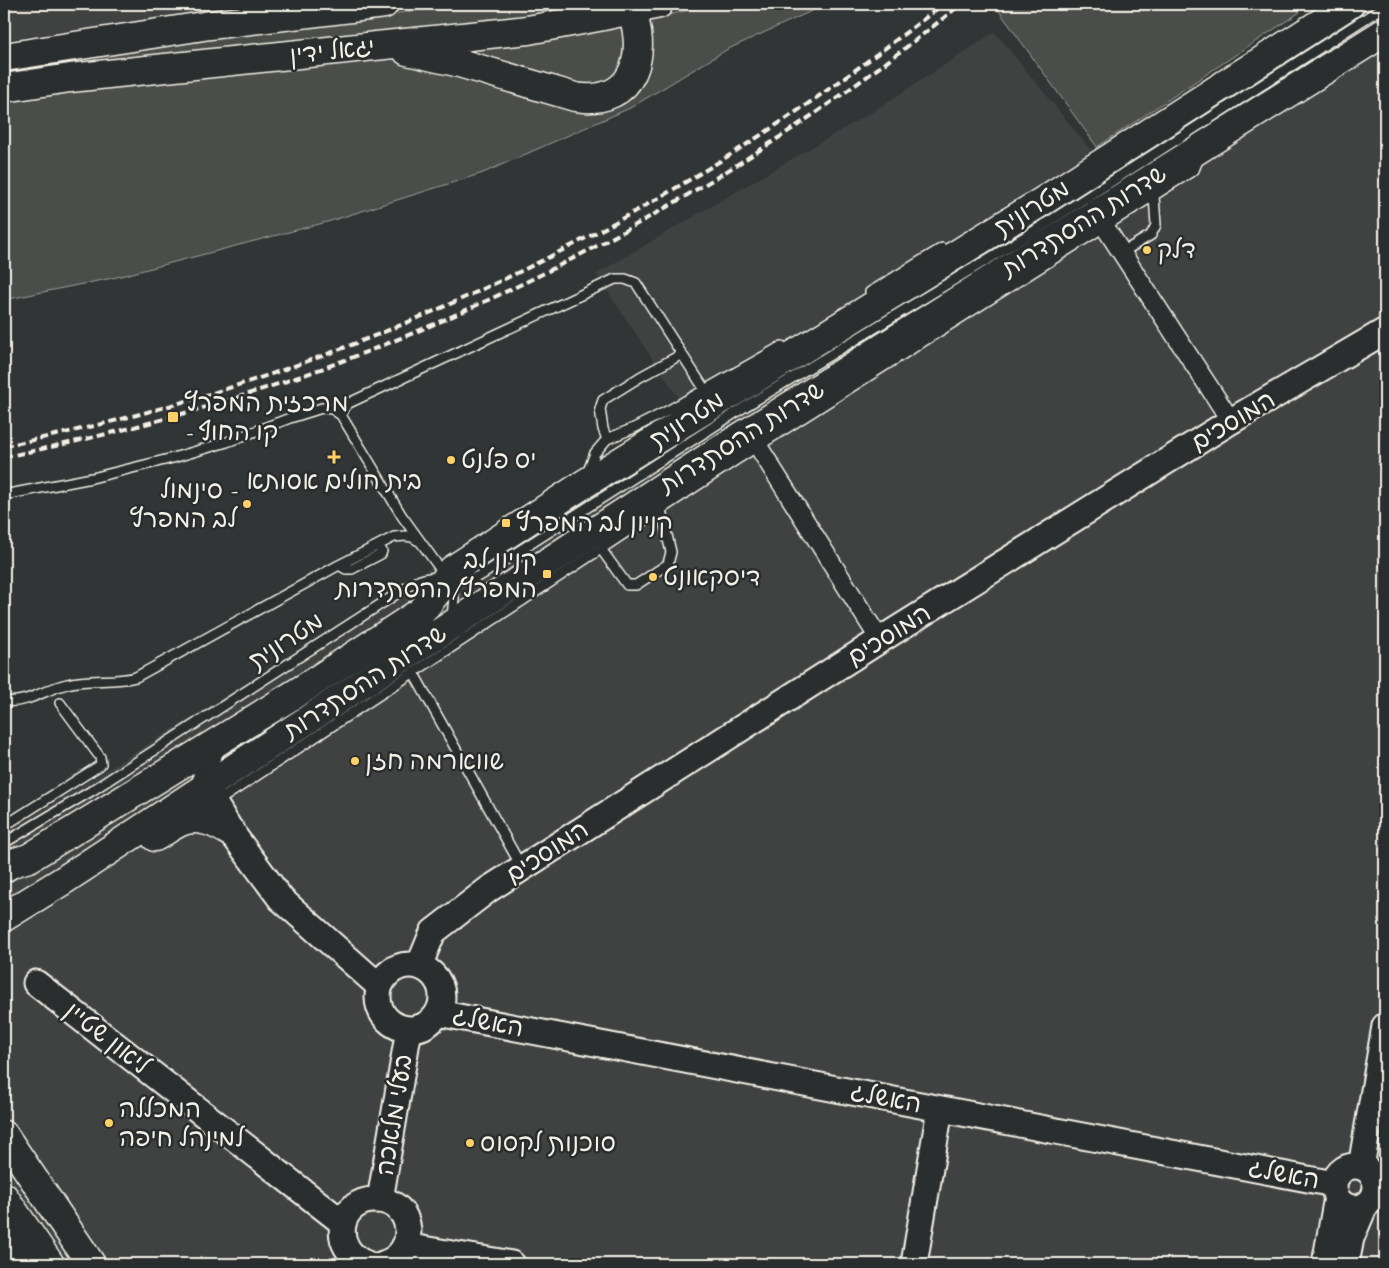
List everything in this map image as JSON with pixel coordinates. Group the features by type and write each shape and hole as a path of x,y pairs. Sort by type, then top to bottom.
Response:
{"highway":[{"name":"יגאל ידין","path":"4,56 210,25 384,4"},
{"name":"יגאל ידין","path":"4,88 70,78 528,30 619,9 659,4"},
{"name":"שדרות ההסתדרות","path":"4,868 12,862 29,858 306,687 422,611 438,592 452,570 584,484 1350,4"},
{"path":"373,47 407,50 432,56 587,99 610,94 621,87 629,79 638,58 639,36 619,9"},
{"name":"שדרות ההסתדרות","path":"4,917 64,880 202,806 445,630 726,456 1037,251 1385,32"},
{"path":"202,806 201,819 216,824 232,834"},
{"path":"64,880 127,854 202,806"},
{"path":"4,883 21,869 29,858"},
{"path":"4,1135 91,1264"},
{"path":"4,1197 50,1264"},
{"path":"4,1242 19,1264"}],"street":[{"path":"1105,227 1231,421"},
{"name":"המוסכים","path":"419,966 433,932 488,890 880,640 1231,421 1385,331"},
{"path":"758,446 880,640"},
{"path":"216,742 206,760 206,779 202,806 232,834 281,899 380,986"},
{"path":"400,966 419,966 428,970 440,985 442,1004 433,1020 426,1025 409,1029 399,1028 383,1015 377,996 380,986 384,978 391,971 400,966"},
{"name":"ליאון שטיין","path":"36,983 344,1223"},
{"name":"האשלג","path":"438,1013 940,1108 1336,1190"},
{"path":"1361,1167 1385,1026"},
{"name":"בעלי מלאכה","path":"380,1200 409,1029"},
{"path":"914,1264 940,1108"},
{"path":"1324,1264 1337,1177 1341,1171 1354,1166 1361,1167 1371,1174 1374,1179 1375,1196 1351,1238 1346,1264"},
{"path":"1336,1190 1340,1202 1346,1206 1359,1208 1375,1196"},
{"path":"367,1264 358,1261 350,1254 344,1244 342,1234 348,1214 362,1202 371,1200 390,1203 404,1216 408,1226 406,1246 399,1255 390,1262 383,1264"},
{"path":"406,1246 512,1264"}],"lane":[{"name":"מטרונית","path":"4,843 93,790 412,584 428,578 446,577 466,580 483,574 746,406 1031,233 1385,6"},
{"path":"202,806 413,672 660,510 726,456 758,446 1194,170 1204,146"},
{"path":"1122,252 1151,235 1156,226 1154,196"},
{"path":"862,297 946,245"},
{"path":"1037,251 1068,251"},
{"path":"341,415 349,403 615,279 625,279 636,283 705,390"},
{"path":"584,484 596,453 607,439 671,410 792,340"},
{"path":"607,439 603,429 600,409 603,400 682,354"},
{"path":"4,495 92,478 173,458 227,442 322,408 332,409 341,415 402,516 446,577 452,591 454,605 451,618 445,630"},
{"path":"601,548 627,585 636,585 668,564 671,552 660,510"},
{"path":"4,701 11,702 29,699 54,688 76,682 117,681 136,677 339,565 346,569 353,568 381,554 382,551 379,546 394,538 402,536 412,537 422,542"},
{"path":"413,672 522,868"},
{"path":"4,826 8,821 101,764 100,757 60,702"}],"shaded area":[{"path":"4,4 254,4 4,40"},
{"path":"467,4 593,4 556,13 4,79 4,65"},
{"path":"714,4 827,4 728,49 630,108 483,173 327,222 117,277 4,300 4,100 369,57 416,60 611,102 643,21"},
{"path":"994,4 1294,4 1300,12 1097,147"},
{"path":"1305,4 1385,4 1385,1264 4,1264 4,834 686,409 596,274 872,112 995,32 1093,153 1310,11"},
{"path":"626,22 628,65 595,93 443,48"}],"railway":[{"path":"4,446 118,420 229,388 339,349 447,305 552,256 654,200 754,140 850,74 943,4"},
{"path":"4,457 71,443 137,426 269,387 362,354 454,315 544,273 632,227 718,176 802,122 883,65 961,4"}],"place":[{"name":"דלק","path":"1147,250"},
{"name":"מרכזית המפרץ - קו החוף","path":"173,417"},
{"name":"בית חולים אסותא","path":"334,457"},
{"name":"יס פלנט","path":"451,460"},
{"name":"סינמול - לב המפרץ","path":"247,504"},
{"name":"קניון לב המפרץ","path":"506,523"},
{"name":"קניון לב המפרץ/ההסתדרות","path":"547,574"},
{"name":"דיסקאונט","path":"653,577"},
{"name":"שווארמה חזן","path":"355,761"},
{"name":"המכללה למינהל חיפה","path":"109,1123"},
{"name":"סוכנות לקסוס","path":"470,1143"}]}
